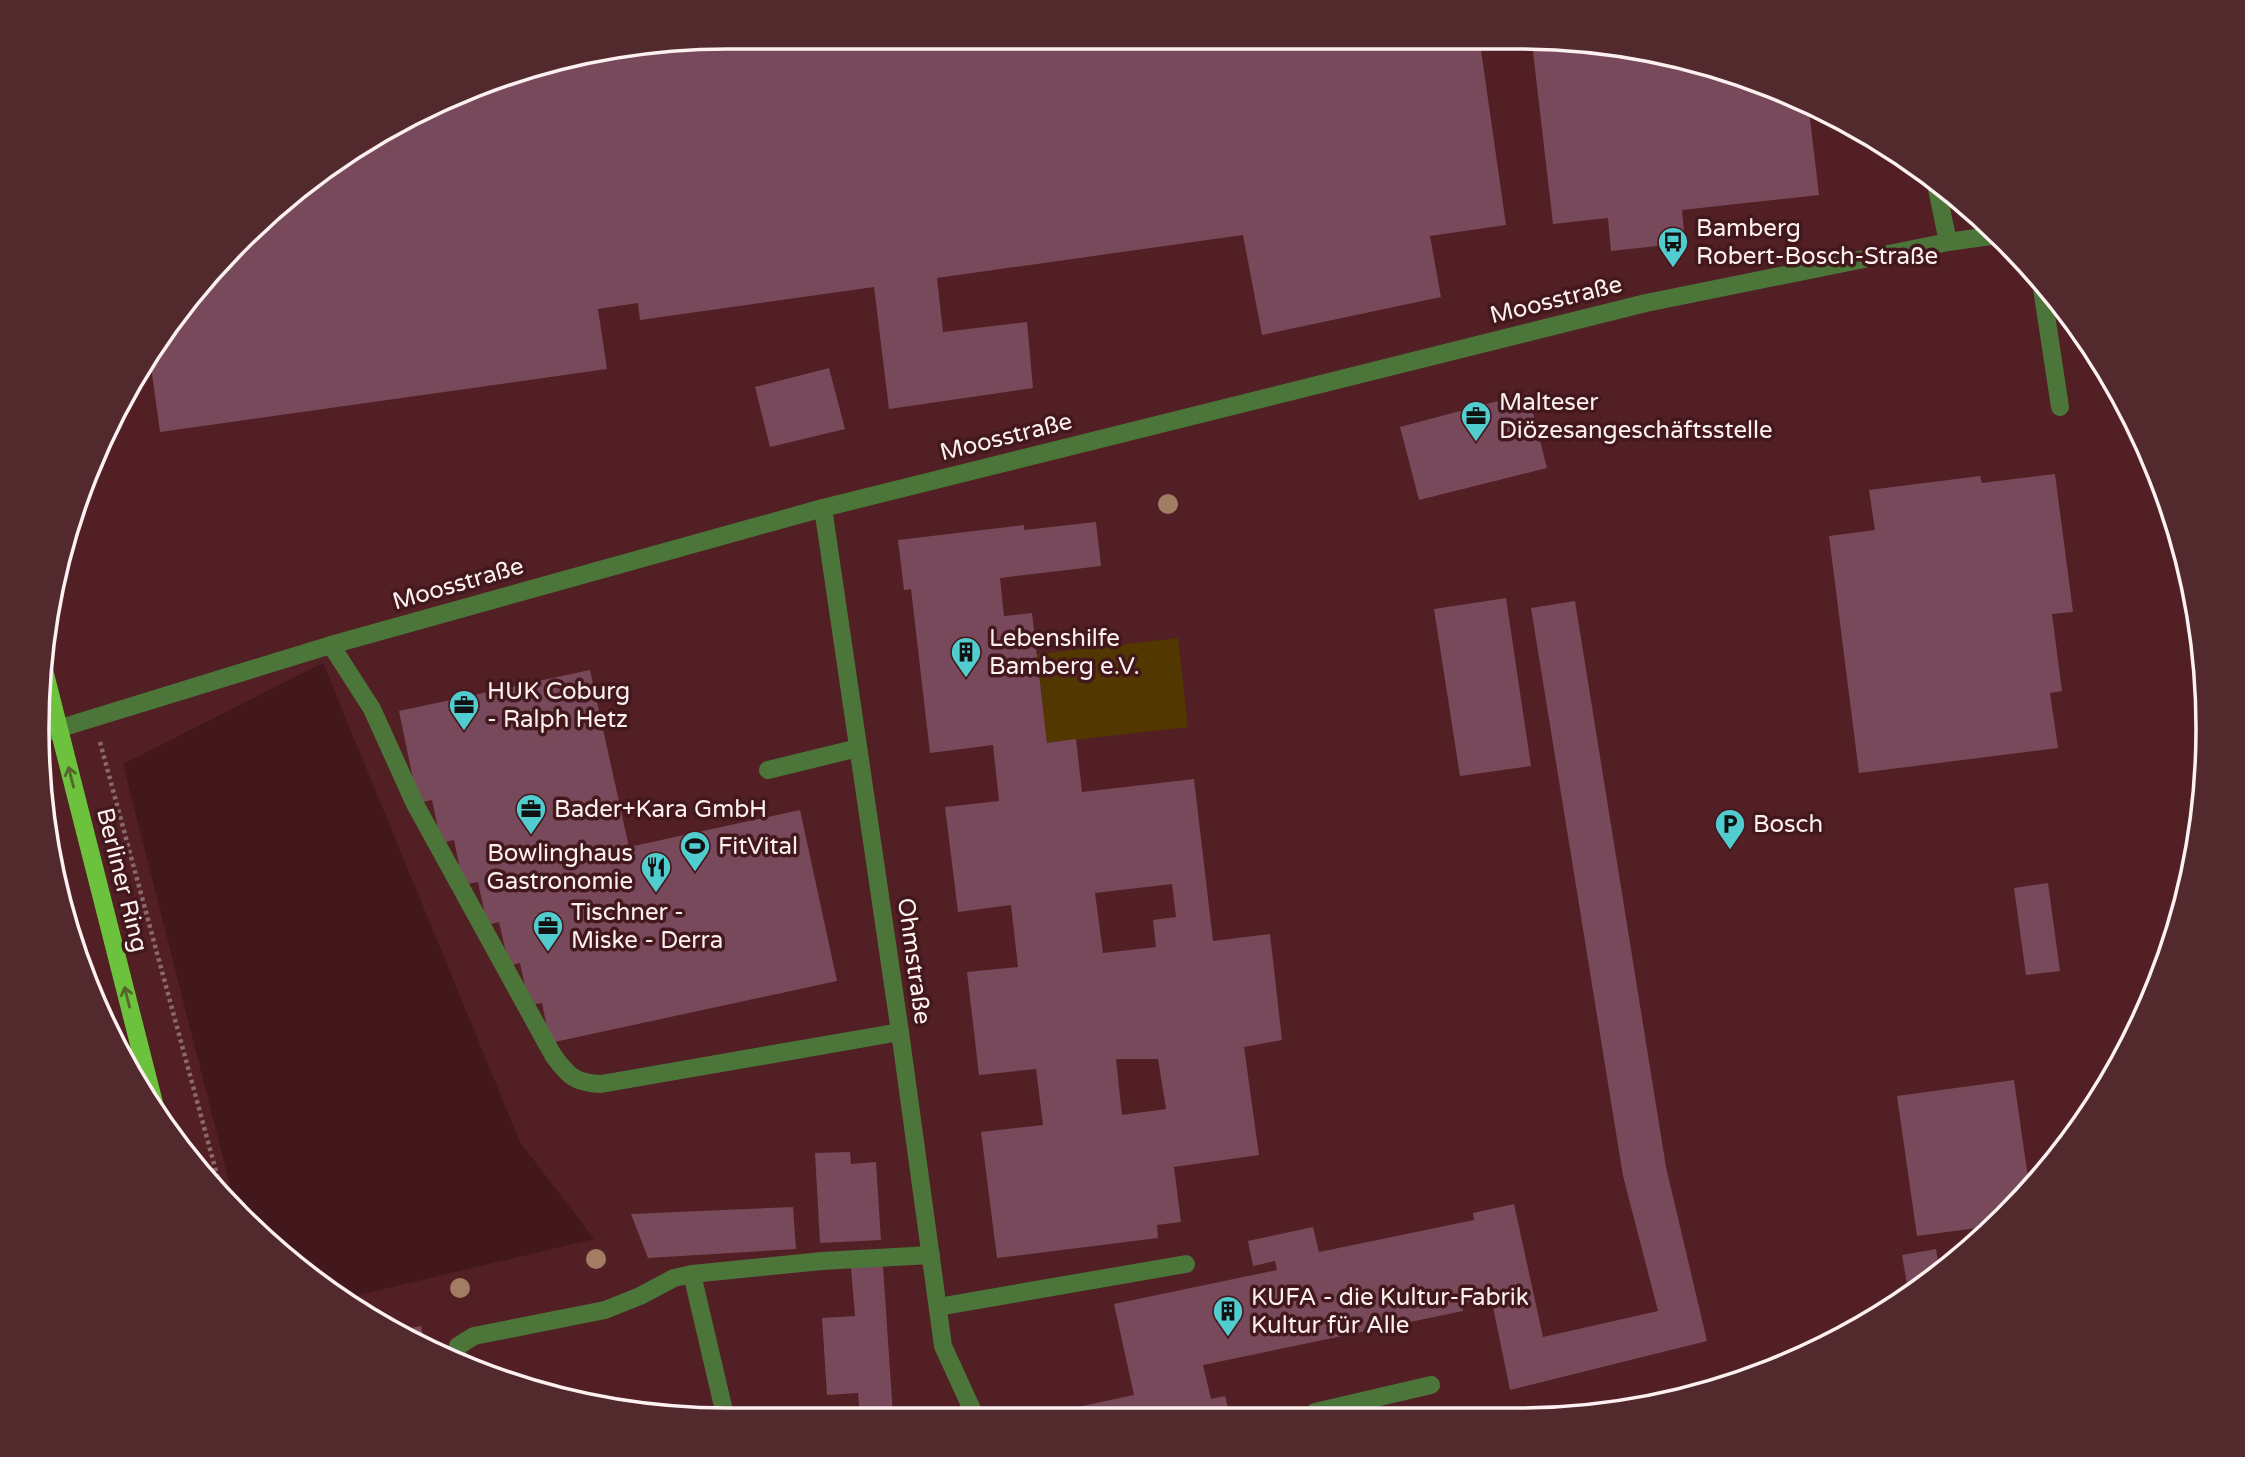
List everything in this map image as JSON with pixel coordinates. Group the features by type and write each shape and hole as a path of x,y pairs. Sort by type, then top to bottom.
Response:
{"main road":[{"name":"Berliner Ring","path":"50,695 148,1081"}],"street":[{"path":"1938,196 1948,242"},
{"name":"Moosstraße","path":"49,732 331,645 823,508 1646,303 1985,237"},
{"path":"2044,300 2060,407"},
{"name":"Ohmstraße","path":"823,508 943,1346 971,1408"},
{"path":"331,645 372,709 415,804 553,1055 574,1079 584,1083 601,1084 900,1032"},
{"path":"768,770 858,748"},
{"path":"457,1351 458,1346 474,1336 605,1310 674,1278 692,1274 822,1261 931,1255"},
{"path":"938,1307 1186,1264"},
{"path":"692,1274 723,1408"},
{"path":"1332,1408 1431,1385"}],"path":[{"path":"93,718 218,1177"}],"shaded area":[{"path":"684,50 1561,50 1649,62 1692,72 1777,101 1856,140 1930,189 1997,248 2056,315 2105,389 2126,428 2160,510 2183,596 2195,684 2195,773 2190,817 2183,861 2160,947 2126,1029 2105,1068 2056,1142 2027,1177 1997,1209 1930,1268 1856,1317 1817,1338 1735,1372 1692,1385 1649,1395 1561,1407 684,1407 596,1395 553,1385 468,1356 428,1338 355,1296 594,1239 520,1142 323,663 123,764 232,1191 189,1142 164,1106 119,1029 85,947 62,861 50,773 50,684 62,596 72,553 101,468 140,389 189,315 248,248 315,189 389,140 428,119 510,85 596,62"},
{"path":"1178,638 1188,727 1047,743 1037,654"}],"building":[{"path":"1481,49 1506,225 1430,236 1441,297 1262,335 1243,235 937,278 943,332 1027,322 1033,388 889,409 874,287 640,320 638,303 598,309 607,369 160,432 152,371 189,315 218,280 280,218 351,164 428,119 510,85 553,72 596,62 684,50"},
{"path":"1533,49 1605,55 1692,72 1735,85 1810,116 1819,195 1682,210 1685,243 1611,251 1608,218 1553,224"},
{"path":"829,368 845,429 770,447 755,387"},
{"path":"1528,393 1547,468 1419,500 1400,427"},
{"path":"2055,474 2073,612 2052,614 2062,691 2050,693 2058,748 1859,773 1829,536 1875,530 1869,490 1980,476 1982,483"},
{"path":"1096,522 1101,566 1000,578 1004,616 1032,613 1047,743 1076,739 1082,792 1194,779 1213,941 1270,934 1282,1040 1244,1047 1259,1155 1174,1167 1181,1222 1157,1225 1158,1238 997,1258 981,1132 1043,1125 1036,1069 979,1075 967,972 1018,967 1011,905 958,912 945,807 999,801 993,745 930,753 911,589 904,590 898,540 1024,525 1024,530","holes":["1172,884 1176,917 1153,920 1156,947 1103,953 1095,893","1116,1059 1158,1059 1166,1109 1122,1115"]},
{"path":"1506,598 1531,766 1460,776 1434,609"},
{"path":"1575,601 1666,1167 1707,1341 1510,1390 1491,1297 1462,1303 1463,1311 1203,1365 1211,1399 1225,1396 1228,1408 1073,1408 1134,1395 1114,1304 1277,1270 1275,1261 1253,1266 1248,1241 1313,1227 1319,1252 1474,1220 1473,1213 1514,1204 1543,1337 1658,1311 1623,1176 1531,608"},
{"path":"590,670 629,847 800,810 837,981 550,1043 542,1003 529,1005 520,963 509,966 499,922 487,925 478,882 463,885 454,840 441,843 432,800 418,803 399,711"},
{"path":"2048,883 2060,971 2026,975 2014,888"},
{"path":"2014,1080 2028,1176 1977,1228 1917,1236 1897,1096"},
{"path":"850,1152 851,1164 876,1162 881,1240 820,1243 815,1153"},
{"path":"793,1207 796,1249 648,1258 631,1214"},
{"path":"1936,1249 1938,1261 1907,1284 1902,1255"},
{"path":"883,1266 892,1408 859,1408 858,1393 827,1395 822,1318 855,1316 851,1268"},
{"path":"421,1326 423,1335 410,1328"}],"place":[{"name":"Bamberg Robert-Bosch-Straße","path":"1673,269"},
{"name":"Malteser Diözesangeschäftsstelle","path":"1476,443"},
{"name":"Lebenshilfe Bamberg e.V.","path":"966,679"},
{"name":"HUK Coburg - Ralph Hetz","path":"464,732"},
{"name":"Bader+Kara GmbH","path":"531,836"},
{"name":"Bosch","path":"1730,851"},
{"name":"FitVital","path":"695,873"},
{"name":"Bowlinghaus Gastronomie","path":"656,894"},
{"name":"Tischner - Miske - Derra","path":"548,953"},
{"name":"KUFA - die Kultur-Fabrik Kultur für Alle","path":"1228,1338"}]}
